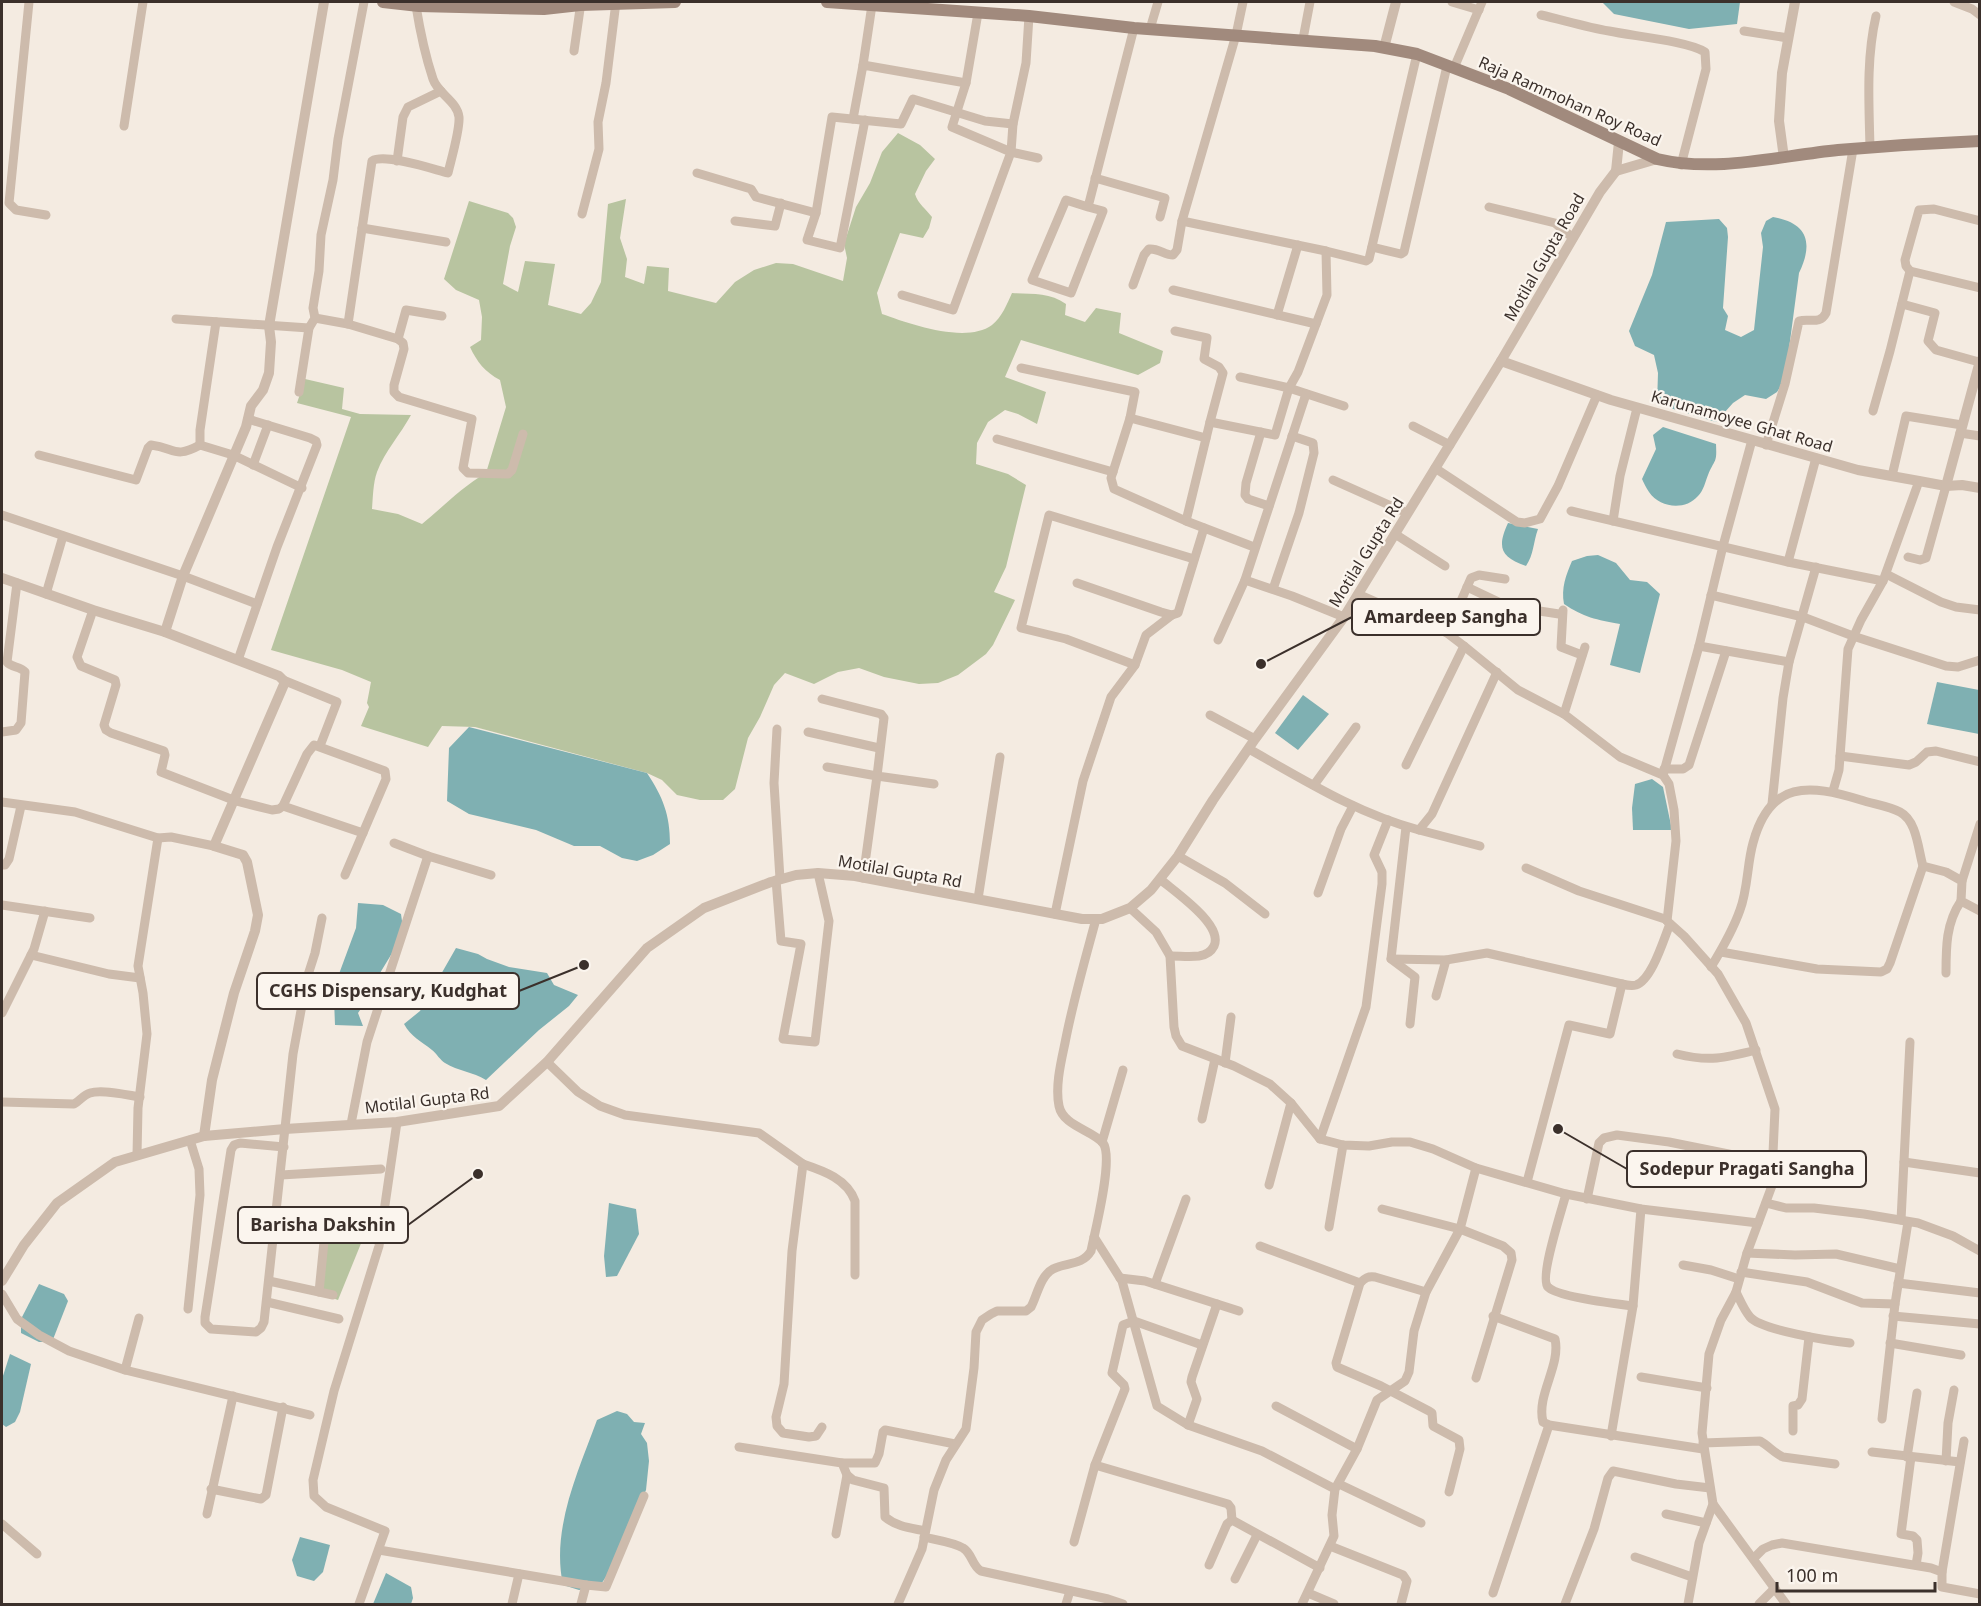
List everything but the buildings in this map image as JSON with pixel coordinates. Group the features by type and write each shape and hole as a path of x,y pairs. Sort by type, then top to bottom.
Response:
{"main road":[{"path":"382,2 416,6 512,5 544,9 580,3 675,2"},
{"name":"Raja Rammohan Roy Road","path":"827,2 953,7 978,13 1029,16 1134,28 1303,39 1417,54 1509,89 1657,159 1681,165 1714,165 1853,149 1980,141"}],"street":[{"path":"29,2 9,203 16,210 46,215"},
{"path":"124,126 143,2"},
{"path":"165,632 183,576 206,525 251,406 263,390 269,373 271,342 269,326 324,2"},
{"path":"299,392 309,328 315,318 313,308 319,271 321,235 333,180 338,139 364,2"},
{"path":"1150,29 1158,2"},
{"path":"1133,285 1144,255 1149,249 1173,255 1177,250 1182,221 1236,34 1243,2"},
{"path":"1303,39 1310,2"},
{"path":"1384,48 1396,2"},
{"path":"1372,247 1395,254 1404,252 1450,67 1480,6 1452,2"},
{"path":"1784,158 1779,121 1782,73 1795,2"},
{"path":"1954,2 1980,15"},
{"path":"574,51 580,3"},
{"path":"582,214 599,148 598,122 606,83 616,3"},
{"path":"853,119 872,5"},
{"path":"348,324 372,161 379,158 448,173 459,117 450,99 434,81 425,56 416,6"},
{"path":"978,13 966,83 952,127 1011,152 1038,158"},
{"path":"1540,15 1606,31 1680,44 1705,52 1706,69 1681,165"},
{"path":"902,296 953,310 1011,152 1013,124 1026,63 1029,16"},
{"path":"1870,148 1869,98 1872,40 1876,16"},
{"path":"1088,207 1134,28"},
{"path":"1744,30 1788,38"},
{"path":"1182,221 1366,261 1369,259 1417,54"},
{"path":"863,65 966,83"},
{"path":"397,161 403,117 408,107 441,91"},
{"path":"865,120 840,248 807,240 816,213 832,117 865,120 901,124 914,99 985,121 1013,124"},
{"path":"1619,142 1616,171 1657,159"},
{"path":"1766,445 1785,384 1799,321 1819,320 1826,314 1853,149"},
{"name":"Motilal Gupta Road","path":"1501,361 1600,192 1616,171"},
{"path":"697,173 751,189 756,197 816,213"},
{"path":"1095,178 1165,198 1160,217"},
{"path":"1066,200 1088,207 1103,211 1071,293 1032,280 1066,200"},
{"path":"735,220 775,226 781,203"},
{"path":"1489,207 1555,224 1573,238"},
{"path":"1980,221 1934,209 1919,210 1905,260 1910,271 1980,288"},
{"path":"362,228 446,242"},
{"path":"1278,315 1298,245"},
{"path":"1210,422 1275,435 1289,388 1298,372 1327,295 1326,251"},
{"path":"1873,411 1910,271"},
{"path":"1173,290 1316,324"},
{"path":"1902,304 1935,313 1928,341 1936,350 1979,362 1926,558 1920,560 1908,557"},
{"path":"398,339 406,310 442,316"},
{"path":"315,318 348,324 398,339 403,343 404,349 394,392 399,398 472,418 464,453 463,468 468,473 508,474 512,470 523,434"},
{"path":"176,319 309,328"},
{"path":"200,445 200,430 216,322"},
{"path":"1175,331 1207,338 1204,359 1219,368 1222,373 1186,521"},
{"name":"Karunamoyee Ghat Road","path":"1501,361 1637,408 1858,470 1946,486 1962,485 1980,488"},
{"name":"Motilal Gupta Rd","path":"2,1282 15,1258 57,1203 115,1162 204,1136 397,1122 499,1106 547,1062 647,948 704,908 778,880 818,873 863,878 1082,919 1102,919 1130,908 1151,890 1178,856 1213,800 1344,617 1501,361"},
{"path":"1021,368 1135,392 1130,418 1113,472 1111,482 1114,489 1186,521 1254,547"},
{"path":"1240,376 1289,388 1344,406"},
{"path":"1218,640 1245,580 1306,394"},
{"path":"1435,468 1517,522 1525,523 1540,519 1558,486 1597,395"},
{"path":"1613,521 1620,476 1637,408"},
{"path":"1892,476 1906,416 1961,429 1980,436"},
{"path":"238,660 277,547 317,445 316,441 248,418"},
{"path":"1130,418 1206,438"},
{"path":"253,465 268,425"},
{"path":"1413,426 1450,445"},
{"path":"1261,432 1246,483 1245,495 1248,499 1269,506"},
{"path":"1273,589 1299,513 1314,453 1313,443 1292,436"},
{"path":"997,439 1113,472"},
{"path":"1390,959 1446,960 1487,953 1622,984 1636,985 1650,974 1669,922 1677,841 1674,810 1664,772 1700,646 1723,546 1752,440"},
{"path":"39,455 136,480 151,445 178,454 200,445 233,455 302,488"},
{"path":"1788,562 1816,458"},
{"path":"1333,480 1407,513"},
{"path":"1833,791 1839,770 1848,649 1885,577 1920,481"},
{"path":"1570,511 1788,562 1885,577 1941,602 1956,607 1980,610"},
{"path":"2,515 183,576 257,604"},
{"path":"1135,665 1066,639 1021,628 1049,515 1194,559"},
{"path":"1077,583 1172,615 1178,614 1204,528"},
{"path":"1395,534 1445,566"},
{"path":"46,594 63,536"},
{"path":"1772,804 1789,662 1816,567"},
{"path":"1447,633 1474,575 1505,579"},
{"path":"2,578 165,632 337,702 320,746"},
{"path":"1245,580 1344,617"},
{"path":"2,732 16,730 21,723 25,672 23,669 10,666 7,662 17,583"},
{"path":"1467,587 1507,606 1561,612 1560,644 1562,647 1583,651 1564,714"},
{"path":"1358,594 1447,633 1518,690 1564,714 1620,757 1664,772 1683,770 1689,765 1726,651"},
{"path":"1712,595 1803,617 1946,666 1958,667 1980,660"},
{"path":"93,610 77,657 81,666 116,680 104,725 106,730 164,751 161,772 234,799 272,810 284,806 311,747 314,745 385,771 386,779 345,875"},
{"path":"1055,914 1083,781 1111,697 1135,665 1146,635 1172,615"},
{"path":"1406,765 1464,646"},
{"path":"1700,646 1789,662"},
{"path":"1419,830 1432,814 1497,672"},
{"path":"214,846 285,686 284,680"},
{"path":"822,699 882,716 884,724 863,878"},
{"path":"1210,715 1314,785 1353,806 1406,827 1480,846"},
{"path":"1314,785 1356,727"},
{"path":"777,729 774,783 781,941 801,944 783,1039 815,1042 829,921 818,873"},
{"path":"808,732 879,748"},
{"path":"1840,756 1910,765 1927,752 1936,751 1980,762"},
{"path":"978,899 1000,757"},
{"path":"827,766 934,784"},
{"path":"1711,967 1741,909 1754,842 1765,815 1772,804 1791,790 1833,791 1902,813 1912,825 1923,866 1887,969 1881,972 1817,969 1720,952"},
{"path":"2,802 75,812 158,838 171,837 214,846 243,855 247,861 258,915 255,931 234,993 215,1069 204,1136"},
{"path":"2,865 9,860 21,806"},
{"path":"284,806 363,833"},
{"path":"1318,893 1341,829 1353,806"},
{"path":"1320,1139 1366,1006 1382,884 1382,872 1374,855 1388,820"},
{"path":"1946,973 1947,941 1952,915 1961,901 1962,881 1980,824"},
{"path":"1390,959 1406,827"},
{"path":"137,1155 140,1096 147,1034 138,966 158,838"},
{"path":"394,843 491,875"},
{"path":"351,1124 367,1042 428,856"},
{"path":"1178,856 1225,884 1266,914"},
{"path":"1923,866 1946,872 1962,881"},
{"path":"1526,868 1579,891 1669,922 1718,974 1746,1023 1756,1050 1775,1109 1773,1183 1747,1253 1736,1292 1721,1320 1709,1354 1702,1433 1713,1504 1786,1605"},
{"path":"1160,879 1204,917 1215,933 1216,941 1207,954 1170,956"},
{"path":"1961,901 1980,911"},
{"path":"2,905 90,918"},
{"path":"1130,908 1156,932 1170,956 1176,1036 1182,1046 1270,1084 1291,1103 1320,1139 1343,1145 1370,1146 1410,1142 1434,1149 1476,1168 1587,1199 1641,1209 1758,1223"},
{"path":"2,1013 31,956 45,911"},
{"path":"284,1147 240,1143 234,1145 231,1150 205,1323 211,1329 256,1332 261,1328 267,1302 284,1147 285,1129 295,1043 307,978 322,918"},
{"path":"898,1605 922,1549 934,1490 955,1444 966,1430 976,1332 982,1320 997,1311 1026,1311 1031,1307 1040,1285 1053,1269 1087,1258 1094,1237 1107,1160 1106,1150 1102,1142 1061,1113 1058,1098 1061,1062 1072,1009 1096,919"},
{"path":"31,956 81,968 140,978"},
{"path":"1390,959 1415,977 1410,1024"},
{"path":"1436,996 1446,960"},
{"path":"1527,1182 1569,1025 1610,1034 1622,984"},
{"path":"1225,1063 1231,1017"},
{"path":"1882,1419 1904,1221 1904,1162 1910,1042"},
{"path":"1677,1054 1695,1059 1713,1060 1756,1050"},
{"path":"1202,1119 1215,1059"},
{"path":"547,1062 578,1092 600,1106 625,1115 759,1133 803,1164 827,1173 841,1182 851,1192 855,1202 855,1275"},
{"path":"1102,1142 1123,1070"},
{"path":"2,1102 74,1104 87,1094 97,1092 140,1096"},
{"path":"1269,1185 1291,1103"},
{"path":"359,1605 385,1531 326,1507 314,1496 313,1480 334,1391 379,1246 397,1122"},
{"path":"1587,1199 1599,1143 1610,1135 1617,1134 1669,1142 1773,1163"},
{"path":"188,1309 200,1195 199,1169 190,1140"},
{"path":"1329,1227 1343,1145"},
{"path":"1904,1162 1980,1173"},
{"path":"803,1164 792,1251 784,1384 776,1417 777,1426 783,1433 816,1436 822,1427"},
{"path":"1302,1605 1334,1536 1332,1515 1337,1486 1357,1449 1377,1400 1405,1381 1409,1372 1414,1331 1426,1292 1460,1229 1476,1168"},
{"path":"281,1175 381,1169"},
{"path":"1566,1194 1546,1267 1544,1281 1547,1287 1554,1291 1599,1301 1633,1306"},
{"path":"1155,1284 1186,1199"},
{"path":"1766,1203 1786,1208 1814,1208 1904,1221 1953,1236 1980,1251"},
{"path":"1382,1209 1460,1229 1503,1246 1511,1253 1512,1260 1493,1316 1476,1378"},
{"path":"1611,1436 1633,1306 1641,1209"},
{"path":"319,1292 326,1222 363,1225"},
{"path":"1094,1237 1120,1278 1157,1406 1188,1425 1262,1451 1421,1523"},
{"path":"1260,1246 1360,1283"},
{"path":"1747,1253 1795,1256 1836,1254 1900,1269"},
{"path":"1683,1264 1740,1275 1807,1282 1862,1303 1895,1304"},
{"path":"1426,1292 1369,1276 1360,1283 1336,1363 1337,1367 1430,1411 1433,1426 1459,1440 1460,1449 1449,1492"},
{"path":"1120,1278 1145,1281 1239,1311"},
{"path":"269,1281 333,1295"},
{"path":"1898,1283 1980,1293"},
{"path":"1736,1292 1750,1317 1765,1326 1809,1337 1850,1343"},
{"path":"2,1294 17,1319 39,1335 69,1351 125,1370 310,1415"},
{"path":"267,1302 339,1319"},
{"path":"1188,1425 1197,1399 1191,1382 1192,1377 1217,1304"},
{"path":"1493,1316 1555,1339 1556,1349 1541,1414 1543,1422 1549,1425 1611,1436 1703,1446 1760,1442 1767,1445 1775,1454 1783,1457 1835,1464"},
{"path":"1893,1316 1980,1324"},
{"path":"125,1370 139,1318"},
{"path":"1074,1542 1095,1465 1125,1389 1112,1373 1122,1328 1126,1322 1134,1321 1203,1345"},
{"path":"1793,1431 1793,1406 1798,1405 1802,1399 1809,1337"},
{"path":"1890,1343 1961,1354"},
{"path":"1641,1377 1707,1388"},
{"path":"1946,1461 1948,1423 1954,1390"},
{"path":"1916,1565 1917,1540 1914,1536 1901,1534 1917,1393"},
{"path":"207,1514 233,1396"},
{"path":"1276,1406 1357,1449"},
{"path":"211,1490 264,1498 283,1407"},
{"path":"1493,1593 1549,1425"},
{"path":"739,1447 842,1463 875,1463 885,1430 955,1444"},
{"path":"1964,1441 1942,1572 1942,1587 1980,1594"},
{"path":"1872,1452 1960,1462"},
{"path":"842,1463 847,1475 853,1480 884,1488 885,1517 891,1522 963,1548 981,1571 1108,1599 1123,1605"},
{"path":"1095,1465 1228,1504 1231,1508 1232,1520"},
{"path":"1565,1605 1594,1529 1608,1478 1613,1471 1676,1484 1710,1488"},
{"path":"836,1534 847,1475"},
{"path":"379,1550 586,1586 606,1587 644,1496"},
{"path":"1688,1605 1699,1543 1713,1504"},
{"path":"1666,1514 1706,1523"},
{"path":"1232,1520 1320,1568"},
{"path":"1209,1564 1227,1524 1232,1520"},
{"path":"2,1524 37,1554"},
{"path":"1235,1578 1257,1535"},
{"path":"1754,1558 1763,1549 1782,1544 1916,1565 1942,1572"},
{"path":"1330,1546 1403,1575 1407,1581 1401,1605"},
{"path":"1635,1557 1692,1577"},
{"path":"512,1605 519,1574"},
{"path":"581,1605 586,1586"},
{"path":"1760,1605 1775,1588"},
{"path":"1066,1605 1070,1591"},
{"path":"1308,1593 1334,1605"}],"green space":[{"path":"898,133 920,145 935,159 926,171 915,194 920,204 932,217 923,238 900,233 877,293 882,314 922,327 953,333 968,333 981,330 996,322 1012,293 1040,294 1060,300 1066,304 1065,315 1085,322 1096,308 1121,313 1119,333 1163,351 1160,363 1138,375 1021,340 1005,377 1046,392 1037,424 1005,410 988,422 977,443 976,464 1008,474 1026,485 1006,567 994,592 1015,600 993,645 986,654 958,675 938,683 919,684 884,677 859,668 838,672 814,684 785,673 774,685 748,738 735,789 723,800 700,800 677,795 662,780 647,773 475,727 442,726 428,747 361,726 369,707 367,703 371,682 342,670 271,650 351,417 297,403 305,379 344,388 342,409 360,414 411,415 377,472 372,509 398,514 422,524 486,473 506,407 500,380 482,366 470,347 481,340 482,317 479,300 456,290 444,279 469,201 508,213 513,218 516,227 503,284 518,292 525,261 555,264 548,305 581,314 591,303 601,282 608,204 626,199 620,238 627,259 625,277 644,284 647,266 669,268 668,291 716,303 735,282 754,270 776,263 793,264 843,281 847,258 844,244 856,207 870,183 882,152"},
{"path":"325,1231 364,1236 338,1300 315,1292"}],"water":[{"path":"1602,2 1740,2 1737,24 1689,29 1614,14"},
{"path":"1773,217 1794,224 1800,229 1806,243 1804,262 1799,273 1785,379 1777,392 1766,399 1745,395 1733,403 1716,422 1657,404 1658,373 1654,355 1635,346 1629,331 1652,275 1666,222 1719,219 1727,228 1723,308 1728,316 1725,330 1741,337 1754,330 1763,247 1761,233 1766,221"},
{"path":"1663,427 1716,444 1716,458 1703,489 1693,501 1680,506 1659,501 1649,492 1642,479 1656,449 1653,435"},
{"path":"1508,523 1538,529 1526,566 1511,559 1503,550 1503,539"},
{"path":"1598,555 1616,563 1630,580 1647,582 1660,594 1640,673 1610,665 1620,624 1590,617 1564,604 1564,587 1572,561"},
{"path":"1937,682 1979,690 1979,734 1927,724"},
{"path":"1303,695 1329,714 1298,750 1275,733"},
{"path":"469,727 647,773 664,807 669,824 670,844 653,855 637,861 622,858 600,846 574,846 536,830 469,814 447,801 449,748"},
{"path":"1652,779 1663,787 1672,830 1633,830 1632,808 1635,784"},
{"path":"358,903 383,905 401,914 403,928 397,945 380,973 373,991 358,1013 363,1026 335,1025 336,982 356,928"},
{"path":"456,948 509,967 547,973 554,985 578,995 569,1006 539,1030 486,1080 445,1063 413,1036 404,1024 420,1011"},
{"path":"609,1203 636,1209 639,1234 617,1276 606,1277 604,1256"},
{"path":"39,1284 64,1294 68,1301 52,1342 39,1342 21,1333 21,1319"},
{"path":"10,1354 31,1364 20,1412 15,1422 6,1427 2,1424 2,1379"},
{"path":"617,1411 627,1414 634,1422 645,1423 641,1434 647,1443 649,1461 646,1490 608,1574 599,1587 579,1590 563,1585 560,1564 563,1522 575,1480 597,1420"},
{"path":"300,1537 330,1545 323,1572 314,1581 297,1576 292,1560"},
{"path":"386,1573 411,1587 413,1598 411,1604 373,1604"}],"place":[{"name":"Amardeep Sangha","path":"1261,664"},
{"name":"CGHS Dispensary, Kudghat","path":"584,965"},
{"name":"Sodepur Pragati Sangha","path":"1558,1129"},
{"name":"Barisha Dakshin","path":"478,1174"}]}
